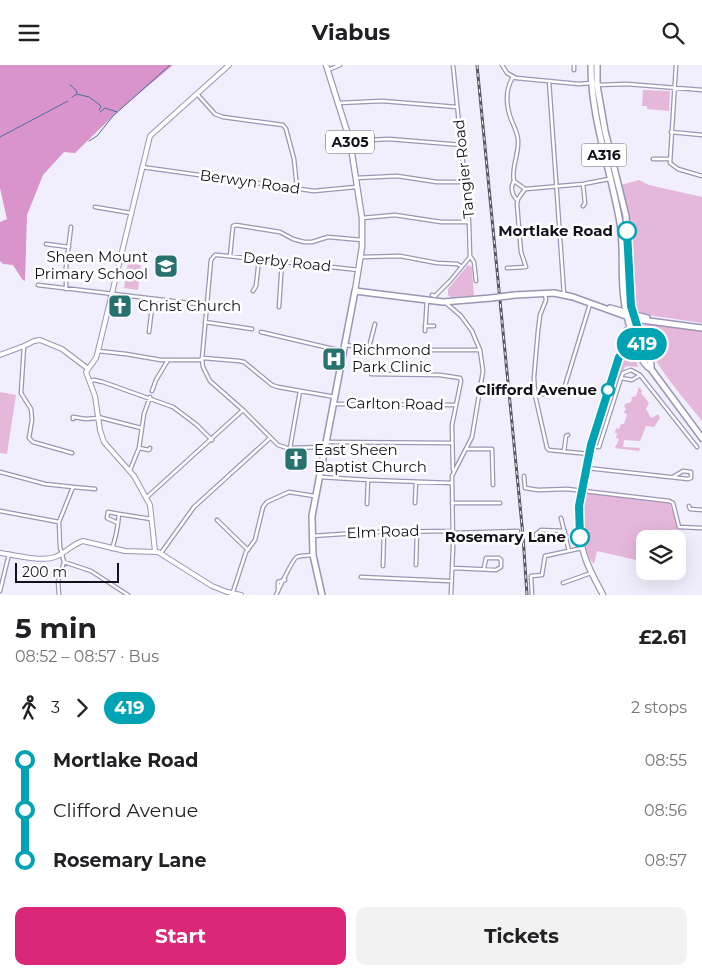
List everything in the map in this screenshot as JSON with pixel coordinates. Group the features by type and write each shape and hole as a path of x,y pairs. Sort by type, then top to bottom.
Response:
{"highway":[{"name":"A316","path":"591,65 602,151 611,178 621,225 623,271 636,346 646,367 651,369 702,438"},
{"name":"A316","path":"597,65 594,84 610,158 626,215 629,242 630,316 651,364 651,369"},
{"path":"622,243 629,242"},
{"path":"623,271 630,271"},
{"path":"322,595 314,555 312,516 355,291 446,302 545,292 564,295 630,316 702,328"},
{"path":"439,301 458,301"}],"main road":[{"name":"A305","path":"327,67 350,141 362,218 361,257 355,291"},
{"path":"603,595 582,548 578,516 591,445 618,360 624,353 642,343"}],"street":[{"path":"155,551 150,505 130,470 104,443 95,396 86,373 87,368 96,357 98,351 150,136 229,65"},
{"path":"327,67 340,65"},
{"name":"Tangier Road","path":"453,65 469,222 470,256 474,262 476,281"},
{"path":"502,65 512,77 585,85 627,84 702,90"},
{"path":"574,65 574,70"},
{"path":"676,65 669,159 673,167 702,175"},
{"path":"507,268 526,267 521,251 517,201 512,193 518,138 508,108 507,97 512,77"},
{"path":"549,81 558,186 564,295"},
{"path":"196,94 215,114 223,117 283,125 286,129 294,159 297,188"},
{"path":"339,103 382,101 457,107"},
{"path":"671,132 702,135"},
{"path":"350,141 389,139 462,145"},
{"path":"653,159 669,159"},
{"name":"Berwyn Road","path":"142,167 314,191 357,186"},
{"path":"356,178 397,176 437,182 465,182"},
{"path":"514,181 525,189 582,184 611,178"},
{"path":"582,184 584,206"},
{"path":"517,201 525,189"},
{"path":"95,207 131,213"},
{"path":"362,218 395,215 441,223 469,222"},
{"path":"230,256 234,226 236,225 280,231 293,239 304,242 312,242 328,237 362,240"},
{"path":"66,289 71,227"},
{"path":"46,244 69,247"},
{"name":"Derby Road","path":"206,305 211,259 215,255 359,270"},
{"path":"432,295 435,296 444,287 470,256"},
{"path":"361,257 400,257 461,266"},
{"path":"253,291 256,286 259,259"},
{"path":"279,307 282,261"},
{"path":"38,285 206,305 202,367 210,381 243,410 270,438 281,446 290,448 326,445 452,443"},
{"path":"545,292 546,300 540,315 534,377 535,395 547,447 549,450 589,454"},
{"path":"149,332 153,299"},
{"path":"425,331 427,300"},
{"path":"446,302 472,331 480,350 483,371 475,428 467,449 453,473"},
{"path":"535,395 556,393 564,389 590,303"},
{"path":"205,322 252,329"},
{"path":"369,347 374,324"},
{"path":"425,326 434,326"},
{"path":"624,353 621,347 626,329"},
{"path":"261,332 344,351"},
{"path":"0,355 37,340 47,342 62,349 87,368"},
{"path":"345,345 385,350 480,350"},
{"path":"24,346 21,393 31,409 32,420 29,438 33,442 72,453"},
{"path":"98,351 168,360 204,358 244,362 272,385 335,397"},
{"path":"152,391 168,360"},
{"path":"591,445 599,447 621,378 627,371 635,371 696,447"},
{"path":"371,374 460,377 461,381 452,425 453,568 451,595"},
{"path":"621,378 632,380 640,375"},
{"path":"90,381 103,382 150,397 173,407 183,413 212,440"},
{"path":"290,448 300,391"},
{"path":"130,470 139,448 141,428 150,397"},
{"name":"Carlton Road","path":"333,404 456,405"},
{"path":"146,498 243,410"},
{"path":"601,412 609,415"},
{"path":"73,419 73,417 86,419 98,417 141,428"},
{"path":"564,451 566,436 568,435"},
{"path":"161,553 194,507 270,438"},
{"path":"139,448 149,450 150,448"},
{"path":"467,449 492,449 493,485"},
{"path":"586,468 688,479 691,478 691,472 683,471 673,477"},
{"path":"0,472 46,484 95,489"},
{"path":"524,476 525,488 538,490 567,489 670,501 673,503 679,527 702,528"},
{"path":"320,477 368,481 452,483"},
{"path":"367,504 368,481"},
{"path":"415,503 416,482"},
{"path":"59,595 58,582 64,562 60,547 59,522 73,487"},
{"path":"232,594 248,550 255,540 263,507 267,502 289,492 316,497"},
{"path":"452,503 500,503"},
{"path":"689,506 690,509 702,510"},
{"path":"0,511 59,522"},
{"path":"118,523 107,518 106,514 111,512 152,519"},
{"path":"112,549 119,514"},
{"path":"561,518 569,551"},
{"path":"217,521 248,550"},
{"path":"416,565 417,530"},
{"name":"Elm Road","path":"312,536 417,530 453,532 518,531"},
{"path":"541,530 565,533 543,539 537,538 536,534 541,530"},
{"path":"384,531 384,566"},
{"path":"0,553 49,558 63,553 83,541 112,549 137,553 155,551 212,586 232,594 242,595"},
{"path":"532,595 531,576 544,573 546,557 582,548"},
{"path":"0,591 9,554"},
{"path":"276,595 295,557 314,555"},
{"path":"453,568 496,570 501,567 501,560 499,557 486,558 484,568"},
{"path":"64,562 91,571 128,595"},
{"path":"563,583 593,573"},
{"path":"361,577 450,581"}],"shaded area":[{"path":"0,65 173,65 116,113 75,153 64,152 43,175 27,215 25,281 13,265 3,264 0,261 0,222 7,219 0,188"},
{"path":"643,90 670,91 669,111 647,109 647,106 642,106"},
{"path":"639,180 649,185 702,197 702,323 641,314 636,309 631,227 621,185"},
{"path":"128,263 141,265 138,290 124,288"},
{"path":"468,265 472,267 474,296 450,297 448,289"},
{"path":"649,324 702,331 702,421 667,377 651,352 643,328 644,325"},
{"path":"632,354 635,355 638,367 625,367 607,412 605,411 618,370 622,362"},
{"path":"639,387 649,403 646,409 650,416 652,418 658,414 660,418 654,427 646,426 640,441 624,440 623,447 640,448 639,451 615,448 619,439 616,438 616,428 619,429 621,424 624,424 627,414 624,413 625,404 631,402 632,397 636,396"},
{"path":"0,392 16,395 7,454 0,453"},
{"path":"588,493 669,503 678,530 636,530 636,560 597,551 594,564 590,559 584,540 582,518 585,499"}],"waterway":[{"path":"89,141 97,136 113,116 170,65"},
{"path":"70,85 76,90 77,94"},
{"path":"72,97 77,94 89,97 100,105 99,110"},
{"path":"0,137 68,101"},
{"path":"100,112 105,108 117,112"}],"railway":[{"path":"477,65 523,536 527,595"}],"bus line":[{"name":"419","path":"580,537 579,506 591,445 604,402 619,357 643,345 631,306 627,231"}],"place":[{"name":"Mortlake Road","path":"627,231"},
{"name":"Sheen Mount Primary School","path":"166,266"},
{"name":"Christ Church","path":"120,306"},
{"name":"Richmond Park Clinic","path":"334,359"},
{"name":"Clifford Avenue","path":"608,390"},
{"name":"East Sheen Baptist Church","path":"296,459"},
{"name":"Rosemary Lane","path":"580,537"}]}
